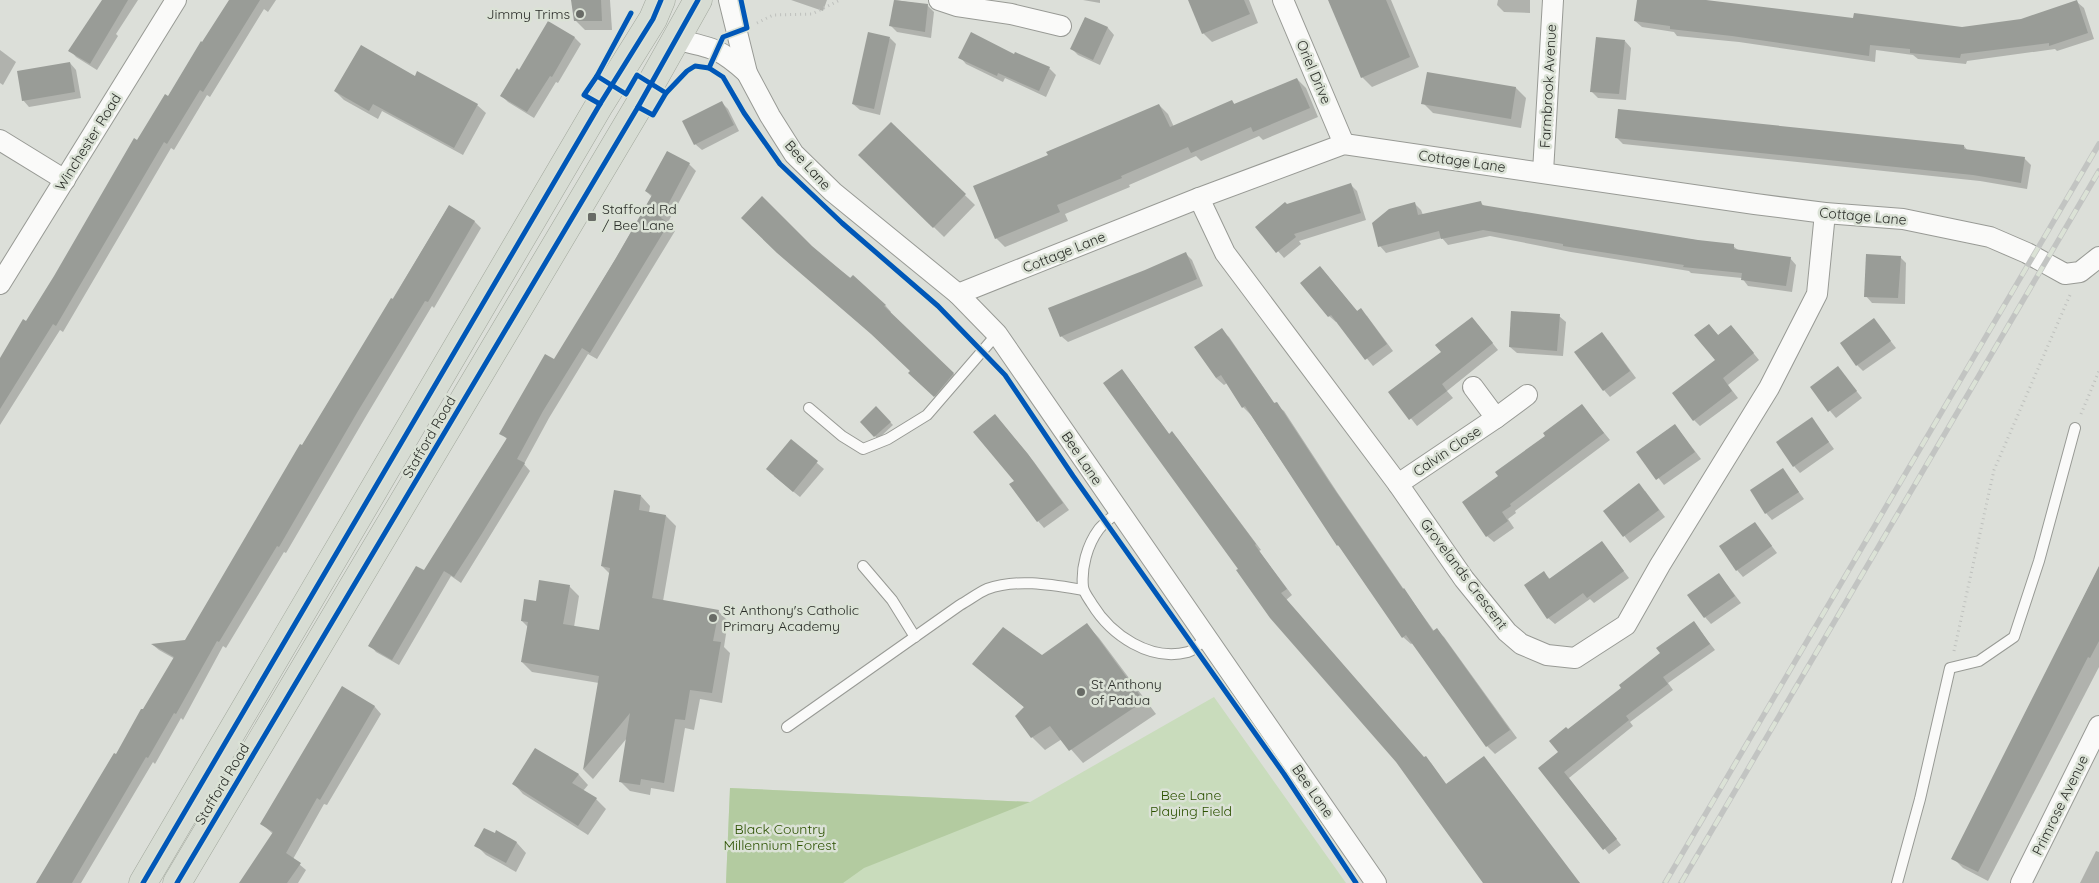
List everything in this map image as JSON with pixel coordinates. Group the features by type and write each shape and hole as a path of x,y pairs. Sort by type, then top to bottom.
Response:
{"highway":[{"name":"Stafford Road","path":"143,883 590,121 653,19 661,0"},
{"name":"Stafford Road","path":"177,883 678,40 698,0"}],"street":[{"name":"Winchester Road","path":"0,284 176,0"},
{"name":"Bee Lane","path":"729,0 742,30 747,72"},
{"path":"939,0 957,6 1013,7 1061,26"},
{"name":"Oriel Drive","path":"1284,0 1344,144"},
{"name":"Farmbrook Avenue","path":"1543,172 1553,0"},
{"name":"Bee Lane","path":"678,40 717,50 728,55 747,72 770,116 794,154 819,180 958,294 997,334 1376,883"},
{"path":"0,140 64,180"},
{"name":"Cottage Lane","path":"958,294 1199,198 1344,144 1825,213 1903,219 1990,237 2065,274 2080,272"},
{"name":"Grovelands Crescent","path":"1199,198 1225,253 1398,484 1464,579 1507,632 1521,644 1546,655 1574,658 1626,625 1660,565 1769,388 1817,294 1825,213"},
{"path":"2080,272 2099,257"},
{"name":"Calvin Close","path":"1473,387 1496,418"},
{"name":"Calvin Close","path":"1398,484 1527,395"},
{"name":"Primrose Avenue","path":"2021,883 2099,726"}],"lane":[{"path":"809,408 842,436 863,449 871,446 888,439 927,415 997,334"},
{"path":"1897,883 1920,799 1950,668 1979,661 2014,637 2039,562 2075,428"},
{"path":"1119,511 1099,529 1089,548 1083,568 1083,590 1099,615 1123,638 1148,651 1172,654 1190,651 1206,638"},
{"path":"863,566 892,600 914,637"},
{"path":"788,727 960,605 987,589 1017,584 1039,584 1083,590"}],"path":[{"path":"742,30 773,16 812,14 840,0"},
{"path":"1950,668 1994,470 2080,272"},
{"path":"2075,428 2099,371"}],"green space":[{"name":"Bee Lane Playing Field","path":"1214,697 1346,883 726,883 730,788 1030,802"},
{"name":"Black Country Millennium Forest","path":"730,788 1030,802 864,868 843,883 726,883"}],"building":[{"path":"102,0 128,0 90,64 68,51"},
{"path":"229,0 260,0 203,92 200,90 167,144 164,142 56,326 53,324 0,409 0,358 23,319 26,321 54,276 134,138 137,140 165,94 168,96 201,41"},
{"path":"571,0 601,0 602,21 574,21"},
{"path":"894,0 928,4 925,32 889,26"},
{"path":"1188,0 1244,0 1250,14 1202,34"},
{"path":"1328,0 1386,0 1410,57 1361,78"},
{"path":"1637,0 1706,0 1853,18 1854,13 1962,27 2021,19 2077,0 2088,33 2049,46 2049,43 1961,54 1960,58 1910,53 1910,49 1870,45 1869,56 1670,29 1670,26 1634,21"},
{"path":"1085,17 1108,27 1093,60 1070,49"},
{"path":"548,21 575,37 552,77 550,76 527,112 500,96 517,68 519,70"},
{"path":"868,32 890,37 874,109 852,104"},
{"path":"971,32 1014,54 1015,52 1050,67 1039,91 998,73 997,76 958,58"},
{"path":"1596,37 1625,40 1619,94 1590,92"},
{"path":"361,45 415,76 417,71 478,104 454,148 373,104 369,111 334,91"},
{"path":"70,62 75,92 22,101 17,71"},
{"path":"1427,72 1516,87 1511,119 1421,104"},
{"path":"1297,78 1310,108 1253,132 1251,127 1191,153 1188,147 1121,176 1122,178 1057,205 1060,212 995,239 973,186 1048,155 1046,152 1159,104 1170,127 1232,100 1234,104"},
{"path":"722,101 734,125 694,145 682,121"},
{"path":"1618,109 1964,145 1964,149 2025,157 2021,183 1973,175 1615,138"},
{"path":"891,122 966,194 933,228 858,155"},
{"path":"667,151 690,163 661,218 669,223 590,353 582,348 543,411 517,459 525,463 481,535 454,577 444,571 392,660 368,646 416,566 424,570 507,438 499,434 545,354 554,359 616,258 652,195 645,191"},
{"path":"1351,183 1361,213 1294,234 1296,237 1276,253 1255,227 1285,202 1287,204"},
{"path":"762,196 812,246 850,278 853,275 886,305 884,306 954,373 934,397 871,334 777,253 741,218"},
{"path":"1481,201 1482,205 1698,240 1734,244 1734,249 1791,257 1786,286 1741,280 1742,273 1683,267 1684,265 1563,246 1563,244 1483,230 1441,239 1439,231 1378,247 1372,223 1389,209 1415,202 1418,215"},
{"path":"449,205 475,221 428,302 425,301 358,411 279,547 277,546 219,642 217,641 176,714 174,713 148,758 146,757 72,883 36,883 174,657 151,644 185,640 300,444 302,445"},
{"path":"1186,252 1197,279 1060,337 1048,308"},
{"path":"1866,254 1901,256 1898,298 1864,297"},
{"path":"1320,266 1357,311 1361,308 1387,344 1365,360 1331,315 1328,317 1300,283"},
{"path":"1511,311 1560,314 1557,351 1509,347"},
{"path":"1472,317 1493,343 1442,384 1447,391 1409,420 1388,392 1441,352 1435,345"},
{"path":"1874,318 1891,341 1856,366 1840,343"},
{"path":"1709,324 1718,335 1731,325 1754,353 1723,378 1732,391 1693,421 1672,393 1715,360 1694,335"},
{"path":"1222,328 1274,403 1277,402 1330,483 1433,631 1437,628 1510,730 1486,747 1406,635 1402,638 1337,546 1245,406 1242,408 1221,375 1216,378 1194,347"},
{"path":"1602,332 1630,371 1603,391 1574,352"},
{"path":"1838,366 1857,391 1828,412 1810,387"},
{"path":"1122,369 1169,434 1172,431 1256,544 1287,589 1281,593 1424,757 1426,756 1446,784 1484,756 1580,883 1483,883 1396,762 1270,618 1236,570 1238,569 1103,383"},
{"path":"1582,404 1604,433 1510,504 1511,506 1502,512 1508,521 1486,537 1462,502 1498,476 1495,472 1545,436 1543,433"},
{"path":"876,406 891,422 874,437 860,422"},
{"path":"995,414 1028,454 1063,503 1037,522 1009,484 1014,481 973,432"},
{"path":"1812,417 1829,442 1793,467 1776,442"},
{"path":"1675,424 1695,452 1656,480 1636,452"},
{"path":"791,439 818,461 793,492 766,469"},
{"path":"1783,468 1799,492 1765,514 1750,490"},
{"path":"1639,483 1659,510 1623,537 1603,511"},
{"path":"614,490 641,495 639,510 666,515 652,598 719,610 713,641 721,642 712,693 690,690 685,720 675,719 664,783 641,779 640,785 619,782 630,713 583,770 599,676 521,662 528,622 521,621 524,599 536,601 539,580 570,585 563,624 599,630 610,568 601,566"},
{"path":"1755,522 1772,546 1736,571 1719,546"},
{"path":"1602,541 1624,571 1587,598 1583,593 1547,619 1524,585 1544,571 1549,579"},
{"path":"2099,566 2099,641 2090,658 2088,657 1978,872 1951,859"},
{"path":"1719,573 1735,596 1704,618 1687,595"},
{"path":"1694,621 1710,644 1663,677 1668,684 1626,716 1629,720 1564,772 1617,839 1603,850 1538,768 1558,752 1549,741 1566,727 1568,729 1621,688 1619,685 1660,653 1656,648"},
{"name":"St Anthony of Padua","path":"1087,623 1144,701 1069,751 1050,726 1031,738 1015,716 1024,707 972,664 1003,627 1042,655"},
{"path":"342,686 375,706 320,800 317,798 286,853 301,863 287,883 239,883 273,832 260,824"},
{"path":"535,748 579,774 572,783 597,798 578,826 512,784"},
{"path":"484,828 495,833 496,830 517,842 506,863 474,846"}],"railway":[{"path":"1665,883 2099,144"},
{"path":"1681,883 2099,171"}],"cycle path":[{"path":"143,883 600,104 653,19 661,0"},
{"path":"177,883 638,107 698,0"},
{"path":"709,68 723,37 747,28 741,0"},
{"path":"597,76 631,13"},
{"path":"666,93 687,71 695,66 709,68 723,77 744,113 780,164 842,223 938,306 1005,375 1073,476 1284,774 1356,883"},
{"path":"600,104 584,95 597,76 626,94 637,75 666,93 653,115 638,107"}],"place":[{"name":"Jimmy Trims","path":"580,14"},
{"name":"Stafford Rd / Bee Lane","path":"592,217"},
{"name":"St Anthony's Catholic Primary Academy","path":"713,618"},
{"name":"St Anthony of Padua","path":"1081,692"}]}
